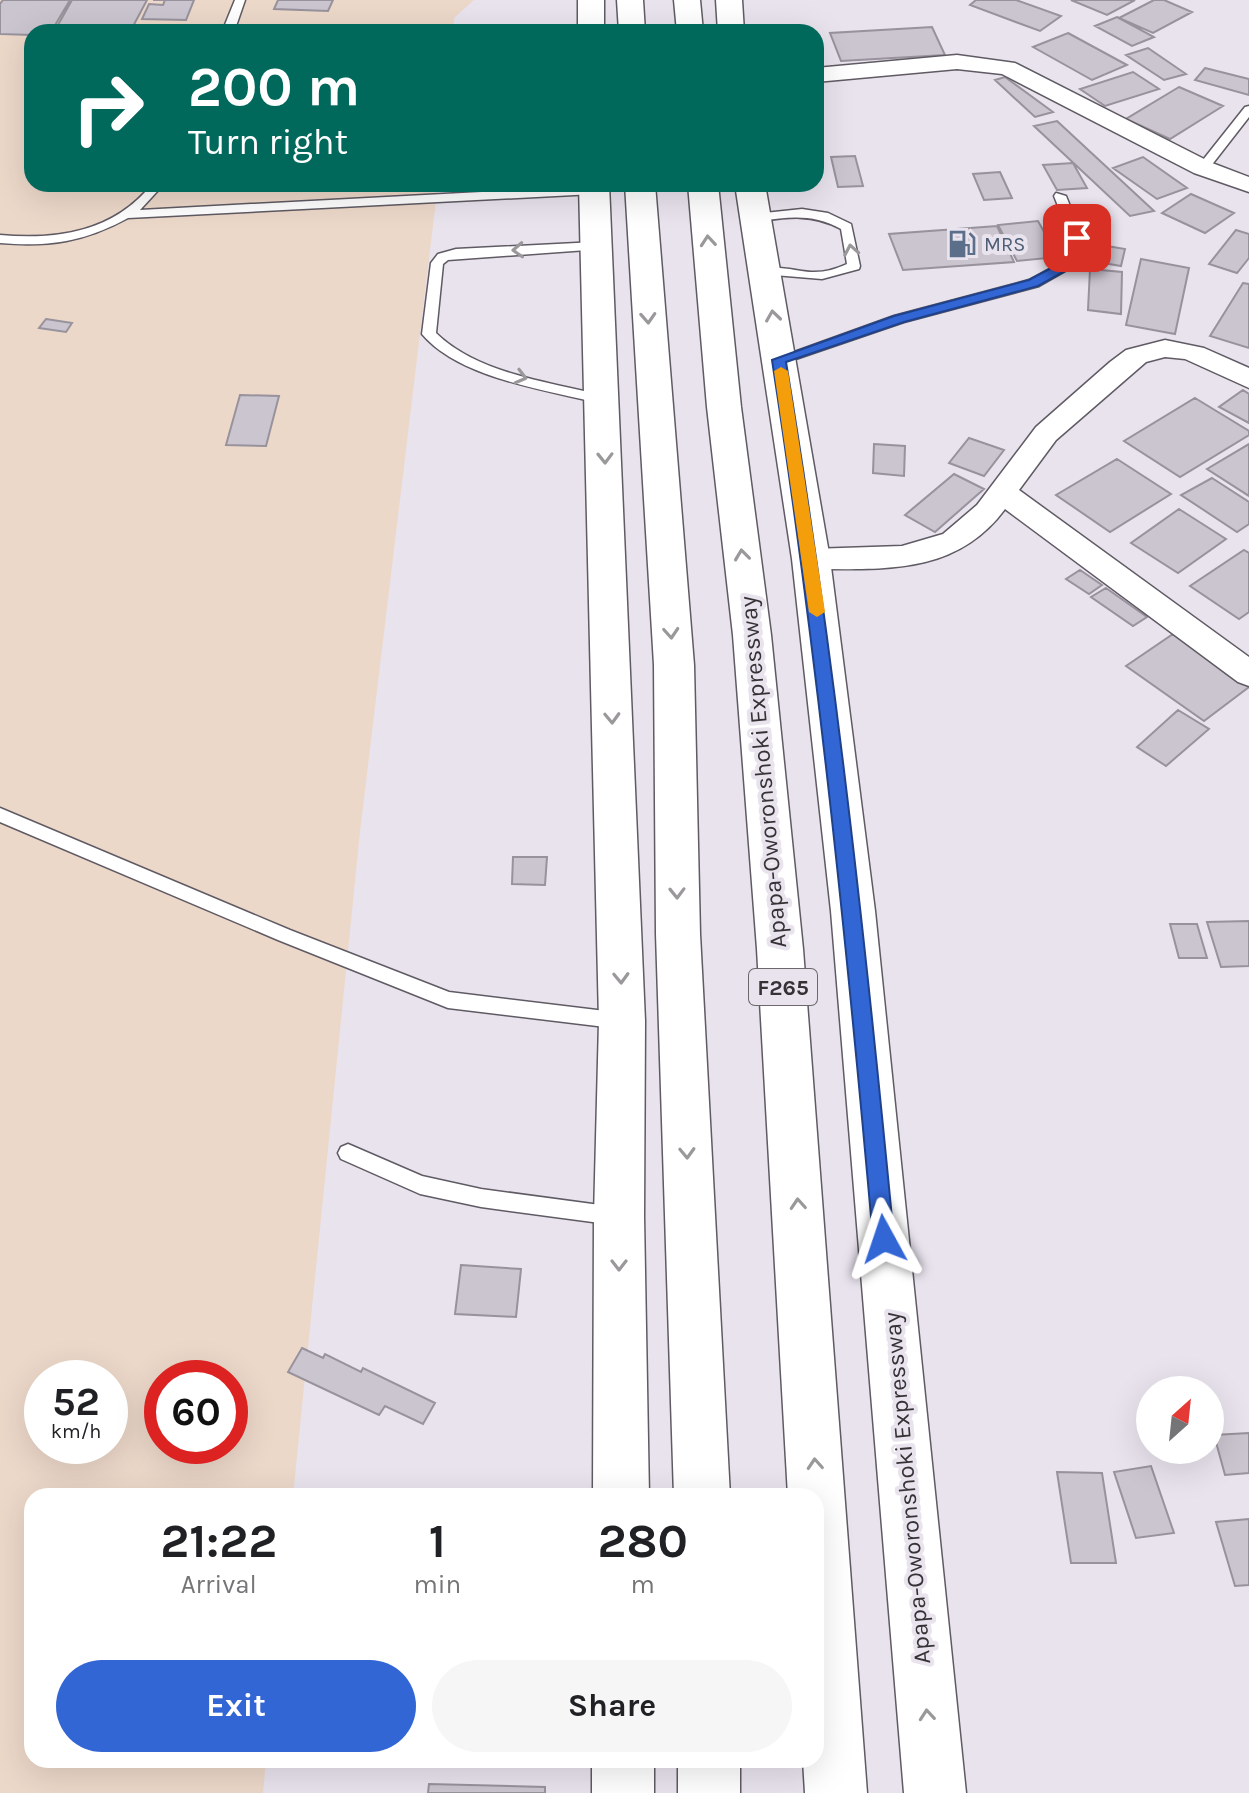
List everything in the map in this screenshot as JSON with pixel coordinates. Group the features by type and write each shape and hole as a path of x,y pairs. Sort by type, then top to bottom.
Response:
{"main road":[{"path":"591,0 591,24"},
{"path":"630,0 632,24"},
{"path":"687,0 689,24"},
{"path":"729,0 730,24"},
{"path":"594,192 622,1021 619,1216 621,1488"},
{"path":"641,192 674,665 678,934 702,1488"},
{"name":"Apapa-Oworonshoki Expressway","path":"704,192 724,407 752,635 780,949 816,1488"},
{"name":"Apapa-Oworonshoki Expressway","path":"753,201 767,271 811,559 853,911 935,1793"},
{"name":"Apapa-Oworonshoki Expressway","path":"824,1612 836,1793"},
{"path":"623,1768 623,1793"},
{"path":"709,1768 709,1793"}],"street":[{"path":"824,74 957,62 991,64 1022,73 1203,168 1249,185"},
{"path":"811,559 882,558 926,552 953,541 972,528 1003,493 1031,451 1054,426 1135,356 1158,349 1190,351 1249,380"},
{"path":"1003,493 1249,674"}],"lane":[{"path":"231,24 240,0"},
{"path":"1203,168 1249,109"},
{"path":"128,214 150,192"},
{"path":"0,239 44,242 87,231 128,214 508,192"},
{"path":"779,360 899,319 1034,283 1062,267 1077,238 1060,196"},
{"path":"753,201 826,214 847,227 854,266 837,274 810,278 767,271"},
{"path":"596,246 456,253 443,257 437,263 429,334 437,346 468,362 603,400"},
{"path":"0,815 284,935 448,1000 622,1021"},
{"path":"348,1153 420,1185 481,1198 619,1216"}],"shaded area":[{"path":"0,0 474,0 454,18 454,24 24,24 24,192 437,192 360,832 294,1488 24,1488 24,1768 265,1768 263,1793 0,1793"}],"building":[{"path":"3,0 70,0 56,24 24,24 24,35 0,34 0,4"},
{"path":"72,0 147,0 134,24 58,24"},
{"path":"165,0 194,0 186,20 142,19 149,4 163,5"},
{"path":"278,0 333,0 328,11 274,9"},
{"path":"976,0 1016,0 1061,16 1040,31 970,5"},
{"path":"1071,0 1135,0 1107,15"},
{"path":"1154,0 1164,0 1192,12 1153,33 1119,18"},
{"path":"1117,17 1154,37 1132,46 1095,26"},
{"path":"932,27 945,55 841,61 830,33"},
{"path":"1068,33 1127,65 1092,80 1033,47"},
{"path":"1148,48 1186,74 1164,80 1126,55"},
{"path":"1205,68 1249,79 1249,95 1195,80"},
{"path":"1133,72 1159,89 1105,106 1080,89"},
{"path":"1005,77 1053,112 1035,117 995,80"},
{"path":"1179,87 1223,106 1170,139 1126,119"},
{"path":"1057,121 1154,211 1130,216 1034,126"},
{"path":"855,156 863,186 838,187 831,157"},
{"path":"1143,157 1187,188 1157,199 1113,168"},
{"path":"1073,163 1087,188 1057,190 1043,165"},
{"path":"1000,172 1012,198 984,200 973,174"},
{"path":"1191,194 1234,213 1205,233 1162,213"},
{"path":"1038,221 1058,257 1017,261 998,225"},
{"path":"997,226 1014,262 903,270 889,234"},
{"path":"1236,230 1249,234 1249,258 1237,273 1209,264"},
{"path":"1101,245 1125,249 1121,266 1097,262"},
{"path":"1141,259 1189,268 1175,334 1126,325"},
{"path":"1090,269 1122,272 1121,314 1088,310"},
{"path":"1243,283 1249,284 1249,348 1210,336"},
{"path":"46,319 72,323 66,332 39,328"},
{"path":"1243,390 1249,394 1249,423 1219,407"},
{"path":"240,395 279,396 266,446 226,445"},
{"path":"1195,398 1249,431 1249,435 1180,477 1124,441"},
{"path":"969,438 1004,450 984,476 949,463"},
{"path":"874,444 905,446 904,476 873,473"},
{"path":"1249,444 1249,496 1207,469"},
{"path":"1117,459 1171,494 1110,532 1056,495"},
{"path":"954,474 984,489 935,532 905,515"},
{"path":"1212,478 1249,502 1249,524 1237,532 1181,495"},
{"path":"1179,509 1226,539 1178,573 1131,543"},
{"path":"1244,550 1249,553 1249,612 1239,619 1190,586"},
{"path":"1080,570 1102,585 1089,594 1066,579"},
{"path":"1106,588 1147,617 1133,626 1091,597"},
{"path":"1173,634 1249,687 1204,721 1126,666"},
{"path":"1178,710 1209,729 1166,766 1137,747"},
{"path":"513,857 547,857 545,885 512,884"},
{"path":"1249,921 1249,966 1221,967 1207,922"},
{"path":"1170,924 1197,924 1207,958 1179,958"},
{"path":"461,1265 521,1269 516,1317 455,1314"},
{"path":"302,1348 323,1358 325,1354 361,1372 363,1368 435,1403 423,1424 385,1406 379,1415 288,1372"},
{"path":"1249,1433 1249,1473 1225,1475 1222,1464 1224,1434"},
{"path":"1151,1466 1174,1533 1136,1538 1114,1472"},
{"path":"1057,1472 1102,1473 1116,1563 1071,1563"},
{"path":"1249,1519 1249,1585 1235,1586 1216,1522"},
{"path":"429,1784 545,1787 545,1793 428,1793"}],"slow traffic":[{"path":"781,371 817,612"}],"place":[{"name":"MRS","path":"962,244"}],"route":[{"path":"884,1239 853,911 811,559 779,360 899,319 1034,283 1062,267 1077,238"}]}
